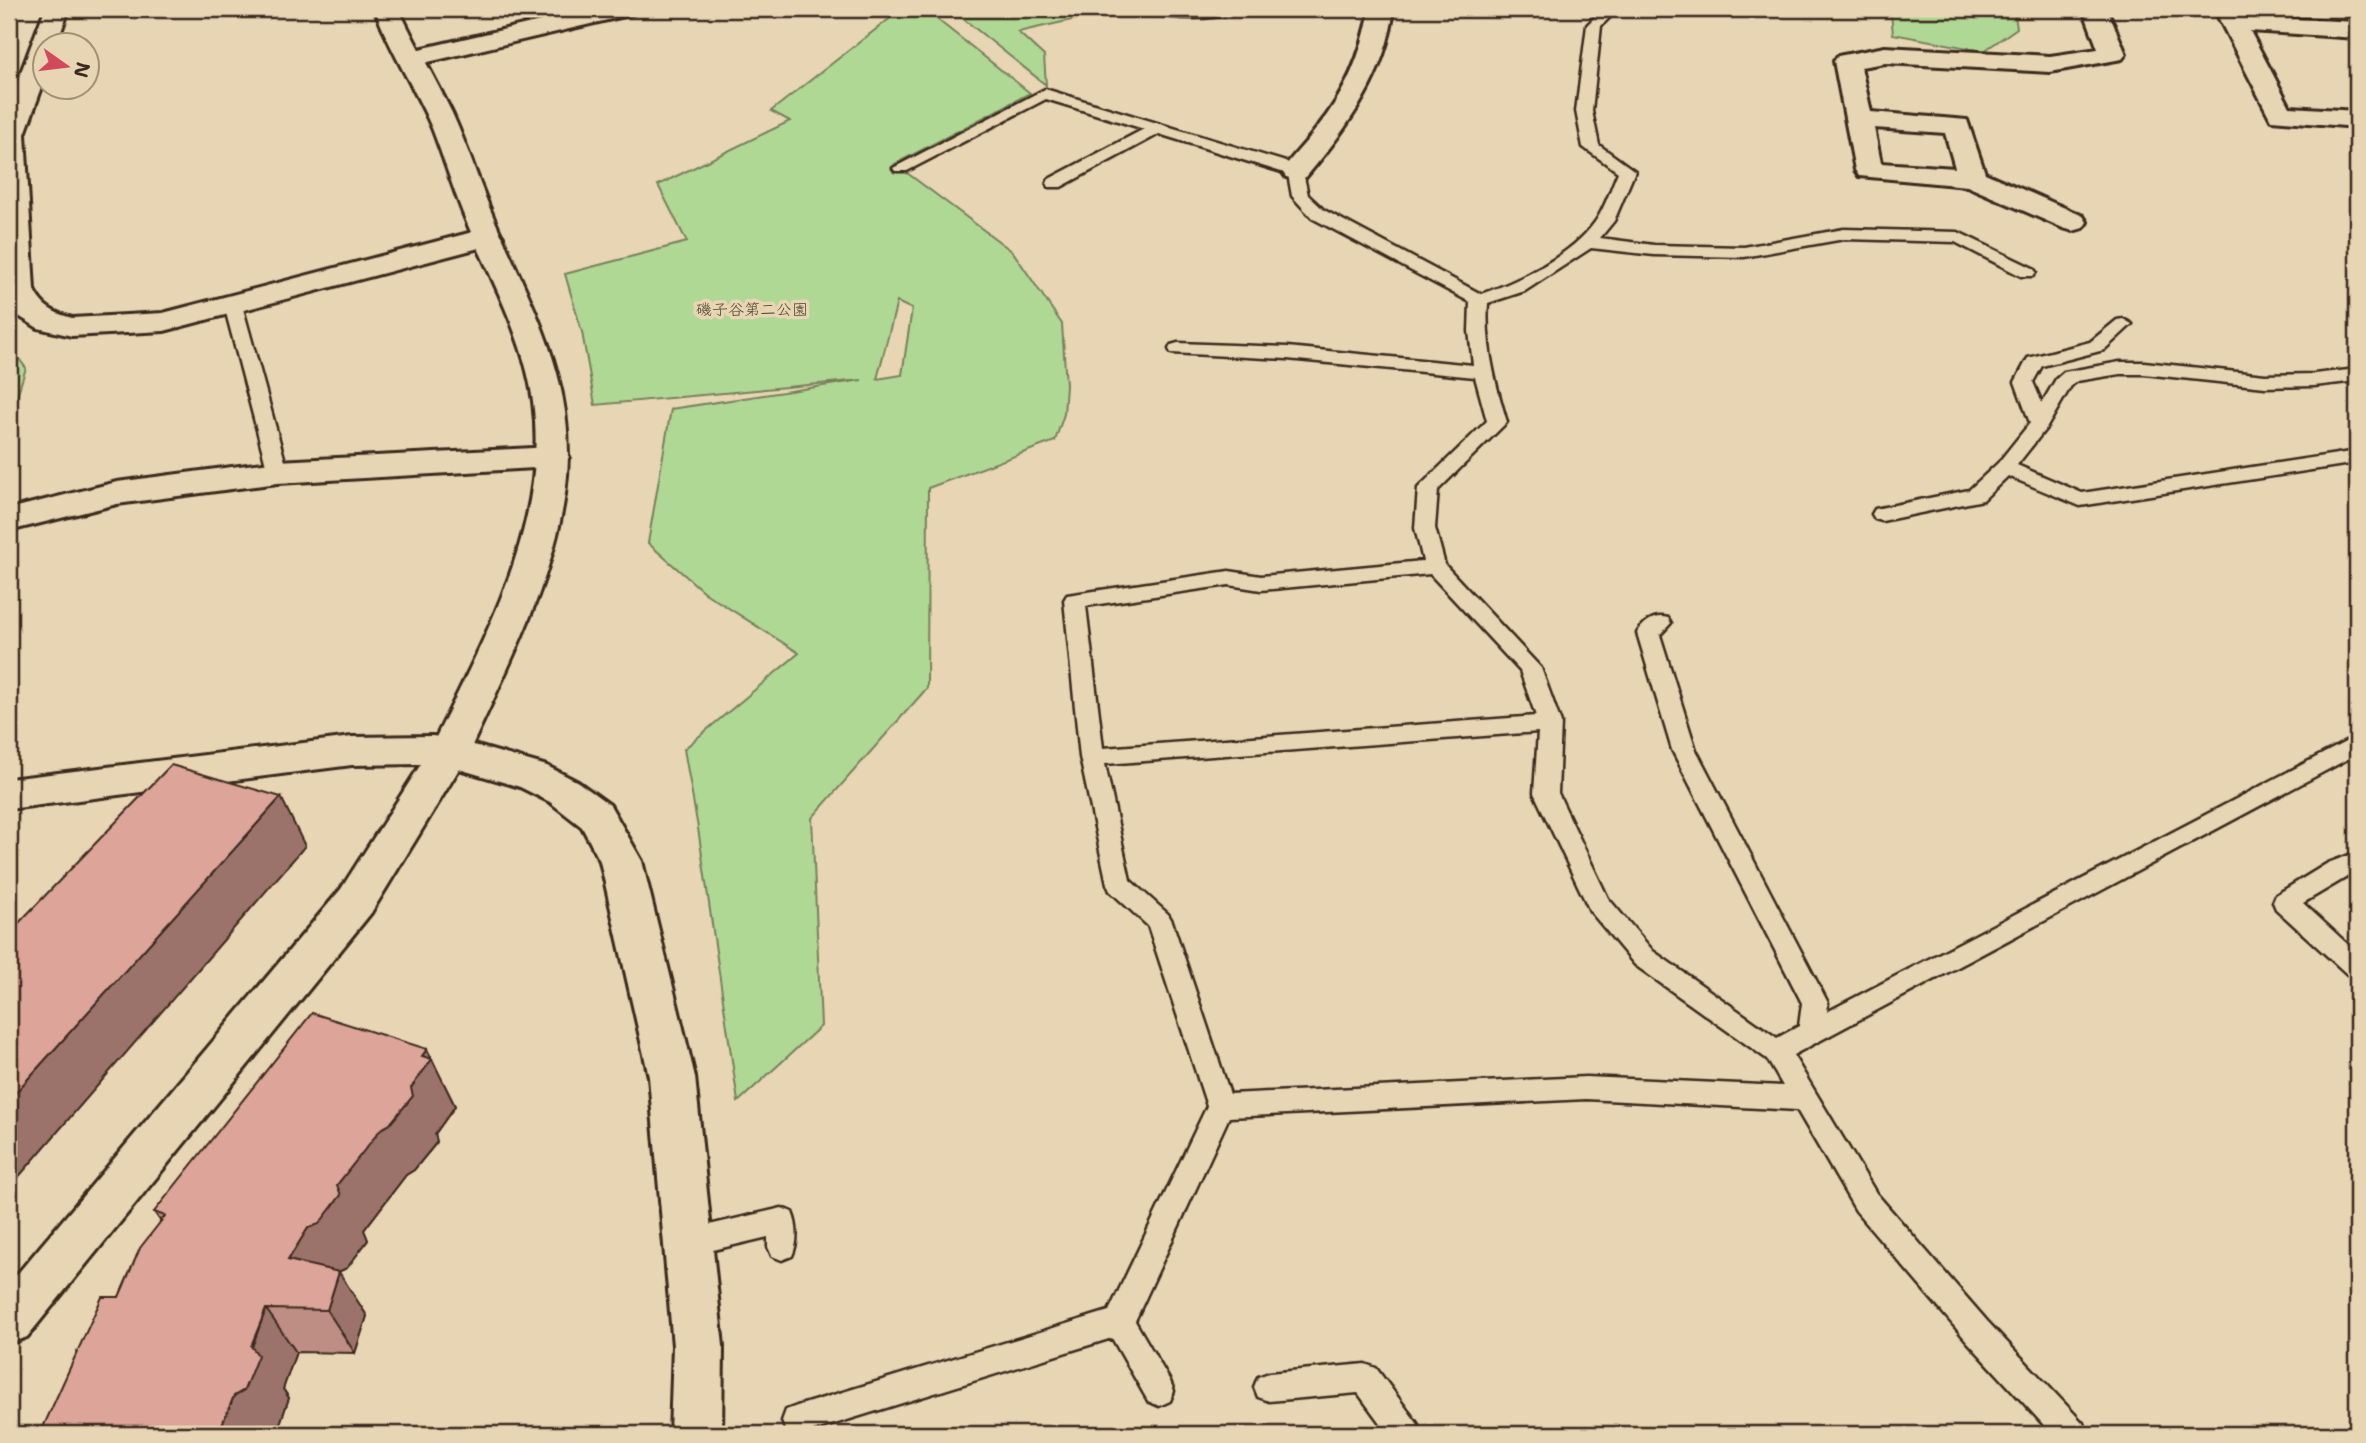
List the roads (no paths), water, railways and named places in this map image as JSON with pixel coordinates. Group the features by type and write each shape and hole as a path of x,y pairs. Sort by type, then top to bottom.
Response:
{"street":[{"path":"57,9 11,134 19,290 28,309 49,321 72,327 101,328 164,322 488,237"},
{"path":"9,1321 356,901 449,752 517,604 546,505 552,457 548,383 527,320 488,237 445,126 411,58 400,43 387,9"},
{"path":"411,58 624,9"},
{"path":"1296,171 1352,102 1374,51 1382,9"},
{"path":"2073,222 1972,178 1869,170 1847,61 1885,55 2050,64 2113,54 2095,9"},
{"path":"2230,16 2357,30"},
{"path":"2230,16 2281,114 2357,119"},
{"path":"1859,119 1957,126 1972,178"},
{"path":"9,520 117,493 278,472 552,457"},
{"path":"9,794 386,749 449,752 533,776 564,792 596,816 621,861 672,1077 698,1346 696,1434"}],"lane":[{"path":"1148,9 1171,14 1208,15 1237,9"},
{"path":"901,168 1045,94 1296,171 1300,195 1318,214 1479,300 1520,287 1588,242 1605,221 1628,170 1591,147 1584,111 1594,25 1611,9"},
{"path":"1055,183 1157,129"},
{"path":"1588,242 1654,250 1744,253 1844,234 1958,237 2027,272"},
{"path":"1479,300 1477,318 1482,372 1497,422 1428,488 1425,528 1435,567 1530,668 1550,723 1546,793 1599,904 1644,958 1776,1051 1866,1202 1977,1331 2071,1434"},
{"path":"233,305 278,472"},
{"path":"2040,424 2024,382 2035,362 2096,346 2123,324"},
{"path":"1178,349 1287,353 1482,372"},
{"path":"1882,514 1976,495 2005,467 2040,424 2063,383 2071,376 2120,368 2144,368 2265,381 2314,380 2357,375"},
{"path":"2005,467 2080,500 2357,457"},
{"path":"797,1421 1119,1322 1221,1106 1159,922 1119,884 1092,757 1075,600 1229,578 1261,583 1435,567"},
{"path":"1660,623 1648,633 1684,750 1815,1003 1811,1033"},
{"path":"1092,757 1550,723"},
{"path":"1776,1051 2357,744"},
{"path":"2357,861 2285,902 2357,968"},
{"path":"1221,1106 1586,1088 1804,1098"},
{"path":"688,1243 782,1221 782,1247"},
{"path":"1119,1322 1159,1391"},
{"path":"1269,1387 1366,1378 1406,1434"}],"park label":[{"name":"磯子谷第二公園","path":"752,309"}]}
